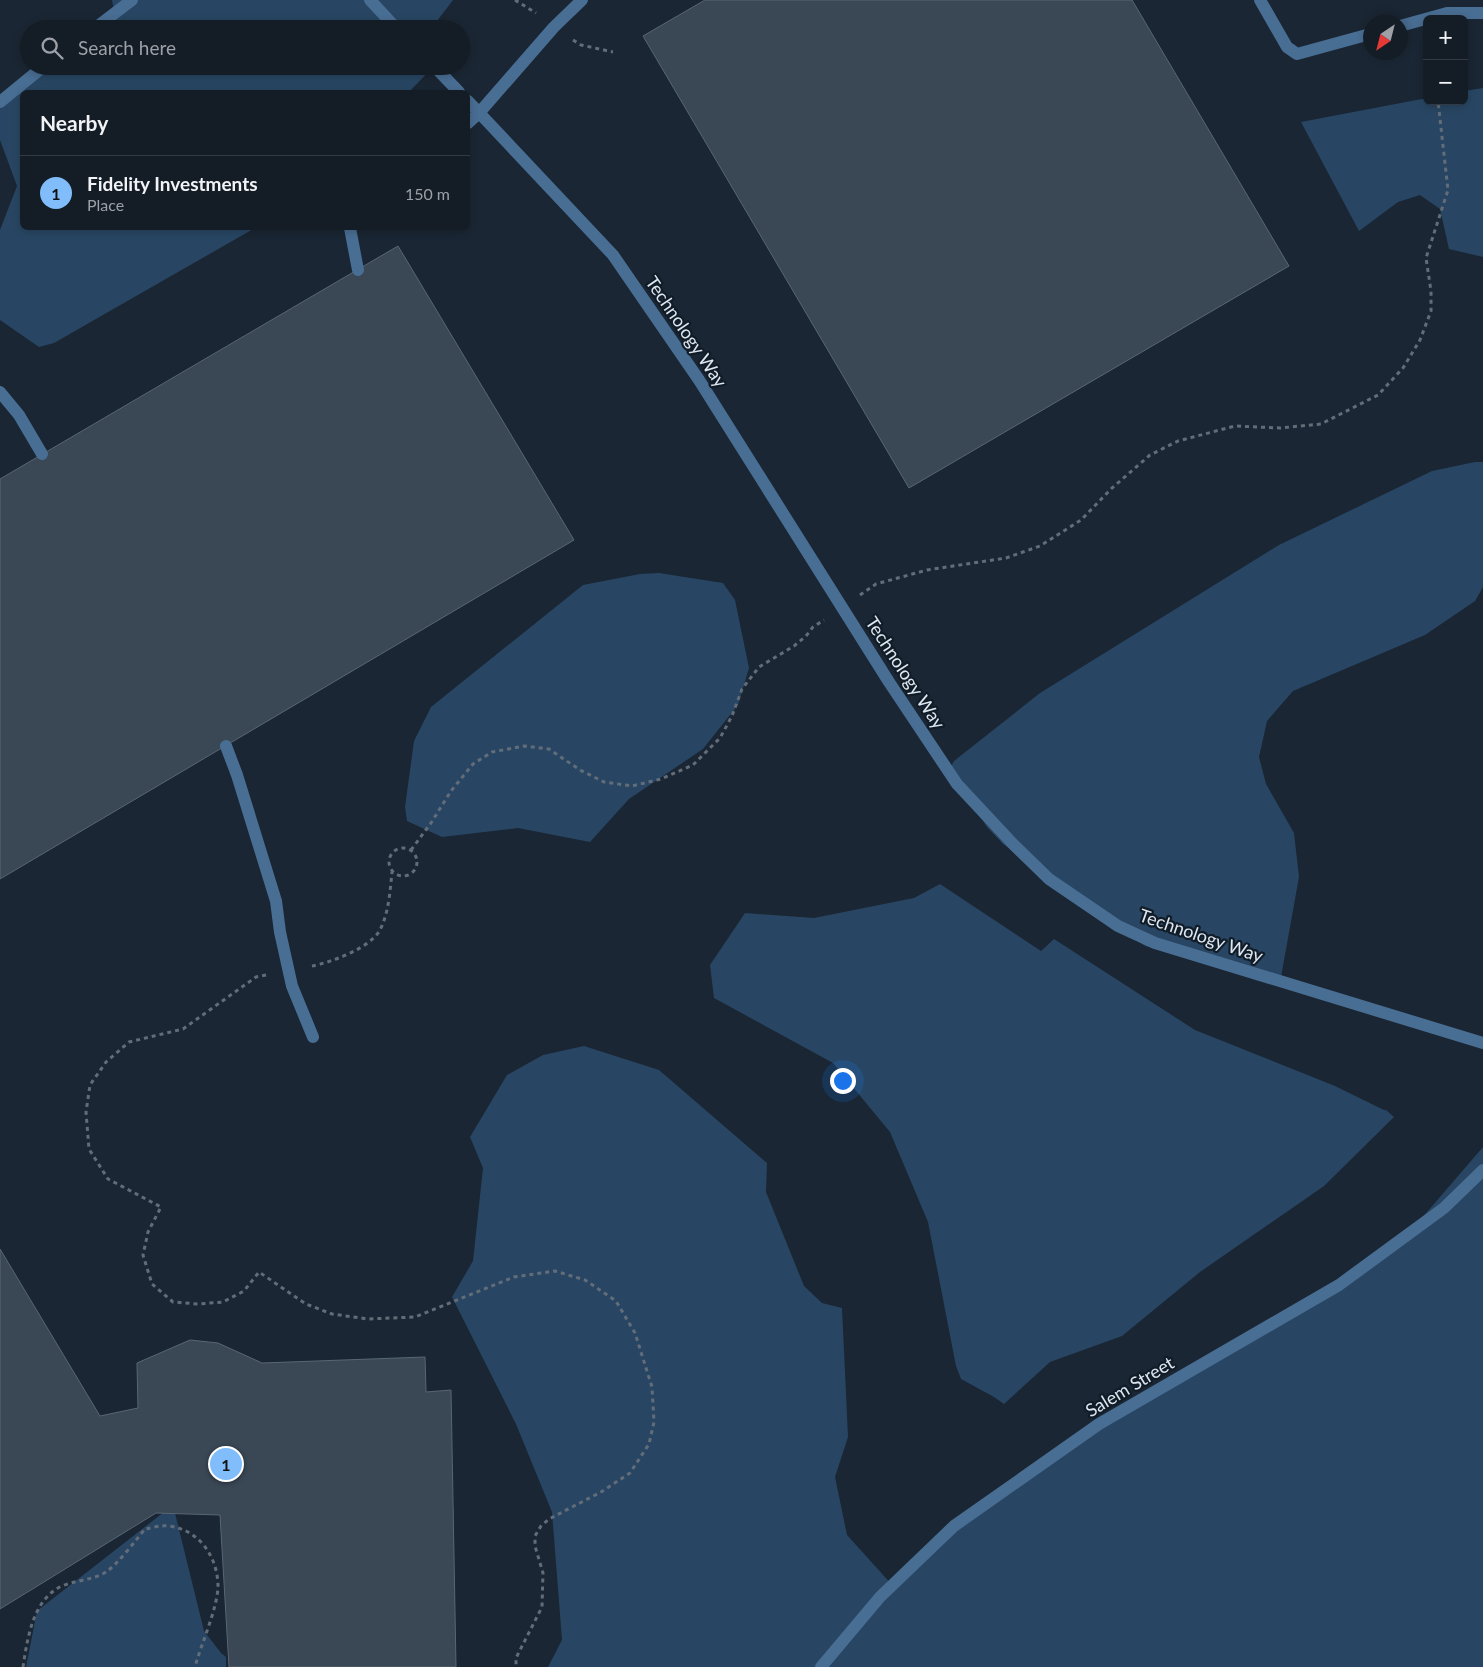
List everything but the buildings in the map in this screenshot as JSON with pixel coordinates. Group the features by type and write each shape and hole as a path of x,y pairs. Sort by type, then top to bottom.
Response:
{"street":[{"path":"106,20 132,0"},
{"path":"370,0 389,20"},
{"path":"470,121 479,114 554,26 582,0"},
{"path":"1260,0 1287,48 1296,54 1363,36"},
{"path":"1408,24 1447,13 1483,14"},
{"path":"0,102 33,75"},
{"path":"443,75 457,90"},
{"name":"Technology Way","path":"470,103 612,255 699,380 842,609 957,784 1013,844 1049,879 1110,921 1155,944 1483,1043"},
{"path":"350,230 358,270"},
{"path":"0,392 42,454"},
{"path":"226,746 237,774 276,901 280,932 292,986 313,1037"},
{"name":"Salem Street","path":"821,1667 880,1597 954,1526 1099,1424 1339,1285 1444,1208 1483,1170"}],"path":[{"path":"411,850 473,764 492,752 524,746 549,749 580,770 604,782 632,786 661,779 693,764 720,738 732,716 742,689 758,667 794,646 813,627 876,584 927,570 1006,558 1040,546 1081,520 1112,488 1150,454 1178,441 1235,426 1280,428 1321,424 1378,395 1403,368 1420,340 1431,312 1431,291 1426,258 1448,190 1438,105"},
{"path":"392,872 401,877 411,876 418,868 418,858 411,850 401,848 392,853 388,862 392,872 388,904 380,931 360,949 326,963 256,977 183,1029 129,1042 106,1062 90,1085 86,1112 89,1149 108,1179 161,1207 148,1232 143,1255 152,1284 173,1302 198,1304 223,1302 244,1291 260,1272 306,1304 332,1314 368,1319 415,1317 514,1277 555,1271 585,1280 616,1301 635,1333 652,1387 654,1422 649,1444 630,1473 601,1492 540,1526 535,1536 535,1546 543,1573 542,1607 516,1658 516,1667"},
{"path":"23,1667 29,1632 43,1601 58,1588 106,1572 132,1546 145,1529 166,1525 184,1528 202,1542 212,1556 218,1585 214,1608 195,1667"}],"shaded area":[{"path":"112,0 453,0 438,20 110,20 115,16"},
{"path":"41,75 425,75 411,90 22,90"},
{"path":"1483,88 1483,257 1449,249 1440,209 1420,195 1398,202 1359,231 1301,122 1423,99 1423,105 1468,105 1468,90"},
{"path":"20,91 20,230 252,230 54,343 39,347 0,320 0,230 17,186 0,140 0,107"},
{"path":"1483,462 1483,587 1475,601 1425,635 1293,691 1267,721 1259,757 1266,784 1294,833 1299,877 1281,977 1251,972 1145,946 1003,844 987,827 949,770 954,761 1040,693 1279,545 1432,471"},
{"path":"659,573 723,583 735,600 749,668 738,705 703,749 629,799 590,842 518,828 442,837 407,821 405,807 414,741 431,707 583,585 640,574"},
{"path":"940,884 1041,951 1054,939 1195,1030 1335,1086 1386,1110 1394,1117 1324,1186 1200,1272 1122,1336 1050,1362 1004,1404 961,1379 956,1366 928,1222 890,1132 833,1063 714,998 710,965 745,913 814,918 914,898"},
{"path":"584,1046 659,1070 767,1163 766,1192 804,1286 822,1303 842,1308 848,1437 835,1477 847,1535 894,1587 961,1520 1029,1468 1403,1240 1483,1147 1483,1667 548,1667 562,1640 552,1512 516,1424 452,1297 473,1261 483,1168 470,1137 507,1075 543,1055"},
{"path":"173,1505 204,1631 226,1657 226,1667 26,1667 37,1611"}],"place":[{"name":"Fidelity Investments","path":"226,1464"}]}
